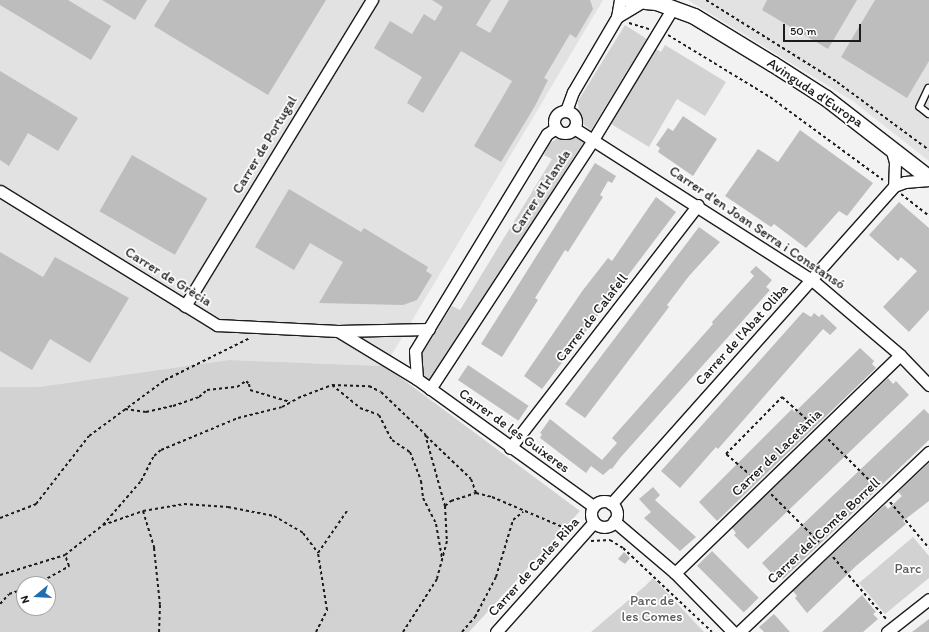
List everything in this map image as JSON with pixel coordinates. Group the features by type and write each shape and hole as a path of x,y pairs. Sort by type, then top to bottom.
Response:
{"street":[{"name":"Carrer de Portugal","path":"185,306 372,0"},
{"path":"566,111 573,92 617,17 620,0"},
{"path":"617,17 641,1"},
{"name":"Avinguda d'Europa","path":"641,1 674,5 694,16 826,98 912,164 929,179"},
{"name":"Carrer d'Irlanda","path":"430,389 594,138 674,5"},
{"path":"566,111 575,118 574,128 566,133 556,128 555,116 559,112 566,111"},
{"name":"Carrer d'Irlanda","path":"417,380 415,351 547,134 556,128"},
{"name":"Carrer d'en Joan Serra i Constansó","path":"574,128 594,138 812,280 900,355 929,385"},
{"path":"891,148 895,174 894,187"},
{"path":"895,174 912,164"},
{"path":"905,182 912,164"},
{"name":"Carrer de l'Abat Oliba","path":"611,504 894,187 905,182 929,179"},
{"name":"Carrer de Grècia","path":"0,191 217,325 338,331 429,329"},
{"name":"Carrer de Calafell","path":"510,448 698,206"},
{"name":"Carrer de Grècia","path":"338,331 417,380"},
{"name":"Carrer de Lacetània","path":"675,573 900,355"},
{"name":"Carrer de les Guixeres","path":"417,380 510,448 594,506"},
{"name":"Carrer del Comte Borrell","path":"739,632 929,452"},
{"path":"601,501 611,504 616,513 614,521 605,526 594,522 591,513 594,506 601,501"},
{"path":"614,521 675,573 733,632"},
{"name":"Carrer de Carles Riba","path":"496,632 583,539 594,522"},
{"path":"887,632 929,599"}],"lane":[{"path":"929,88 920,107 929,114"}],"path":[{"path":"706,0 837,82 929,150"},
{"path":"617,17 637,27 659,30 770,97 894,187 929,216"},
{"path":"0,518 36,504 89,436 166,380 269,328"},
{"path":"125,409 146,412 172,406 199,397 207,390 238,387 246,381 249,384 250,390 290,402"},
{"path":"332,385 360,408 379,415 392,440 410,452 421,481 423,498 436,524 443,559"},
{"path":"0,575 65,555 103,525 141,481 154,456 161,450 238,418 274,410 332,385 369,386 381,392 425,434 431,444 470,479 476,493"},
{"path":"764,487 726,454 782,397 821,431"},
{"path":"403,632 434,587 443,559 447,540 445,506 425,434"},
{"path":"445,506 452,501 476,493 492,497 583,539 602,539 623,548 712,632"},
{"path":"103,525 143,511 184,504 228,507 274,516 303,533 318,553 327,610 316,632"},
{"path":"143,511 154,548 160,605 159,632"},
{"path":"318,553 347,512"},
{"path":"462,632 475,617 496,577 512,520 524,512"},
{"path":"51,576 69,566 65,555"},
{"path":"0,604 9,594 16,592"}],"shaded area":[{"path":"0,0 603,0 385,366 229,360 38,387 0,387"},
{"path":"688,0 929,0 929,161 853,101"}],"green space":[{"path":"625,25 647,39 591,130 583,124 579,117 578,101"},
{"path":"665,45 726,82 705,116 677,99 649,147 611,124 656,49 661,52"},
{"path":"573,135 585,140 430,383 421,371 423,352 452,306 460,310 552,159 544,155 549,144 556,139"},
{"path":"229,360 385,366 580,511 469,632 0,632 0,387 38,387"},
{"name":"Parc","path":"913,537 929,556 929,578 885,614 859,583"},
{"name":"Parc de les Comes","path":"653,578 704,632 591,632 645,586"}],"building":[{"path":"0,0 68,0 111,26 91,60 0,5"},
{"path":"102,0 147,0 135,20"},
{"path":"170,0 326,0 268,95 154,26"},
{"path":"432,0 491,0 476,25 490,33 509,0 590,0 593,9 576,38 570,34 544,78 548,80 535,106 501,162 474,146 512,81 461,51 423,113 407,103 422,77 374,48 390,21 412,34 424,14 435,21 443,7"},
{"path":"767,0 857,0 828,49 762,10"},
{"path":"875,0 929,0 929,61 907,98 841,57"},
{"path":"0,71 78,118 58,151 28,133 9,166 0,160"},
{"path":"683,116 717,139 693,176 658,152 660,148 656,145 668,128 673,131"},
{"path":"800,130 873,183 847,216 839,211 806,248 774,224 771,227 725,196 758,149 778,162"},
{"path":"132,155 207,198 175,255 100,211"},
{"path":"595,163 616,176 612,183 608,181 600,195 603,197 568,252 565,250 535,298 538,300 502,357 481,344"},
{"path":"289,189 361,232 364,228 428,267 426,271 432,275 417,300 403,305 319,303 343,262 310,243 294,270 255,247"},
{"path":"656,197 676,212 542,389 524,376 583,290 608,258 612,261"},
{"path":"899,202 929,228 929,310 909,332 883,307 917,271 901,257 898,261 869,235"},
{"path":"699,227 720,242 689,276 667,305 669,307 585,418 565,404"},
{"path":"0,252 43,277 55,257 129,298 90,363 50,339 32,370 0,351"},
{"path":"756,266 772,280 766,287 770,290 620,458 612,469 611,468 603,475 591,466 586,473 540,438 542,434 540,433 550,419 602,460 617,443 612,438 713,324 712,322 754,276 750,272"},
{"path":"803,312 811,317 814,313 819,317 822,314 837,328 830,335 823,329 718,449 716,447 680,488 661,471"},
{"path":"860,348 874,361 872,364 876,368 717,521 699,502 792,409 795,412"},
{"path":"468,365 529,406 518,421 458,380"},
{"path":"888,378 893,384 896,381 909,395 748,549 734,535 736,533 732,528"},
{"path":"924,409 929,414 929,440 783,579 779,575 776,578 762,563"},
{"path":"929,463 929,501 903,521 906,524 856,566 807,613 795,598 797,596 793,591 885,505 888,509 902,496 898,492"},
{"path":"653,487 660,495 655,500 696,537 680,551 644,518 651,512 639,499"},
{"path":"712,551 759,598 744,613 697,566"},
{"path":"624,552 630,558 625,564 618,559"},
{"path":"862,595 876,612 873,614 878,619 863,632 822,632"},
{"path":"774,614 790,632 764,632 759,627"},
{"path":"929,619 929,632 912,632"}]}
